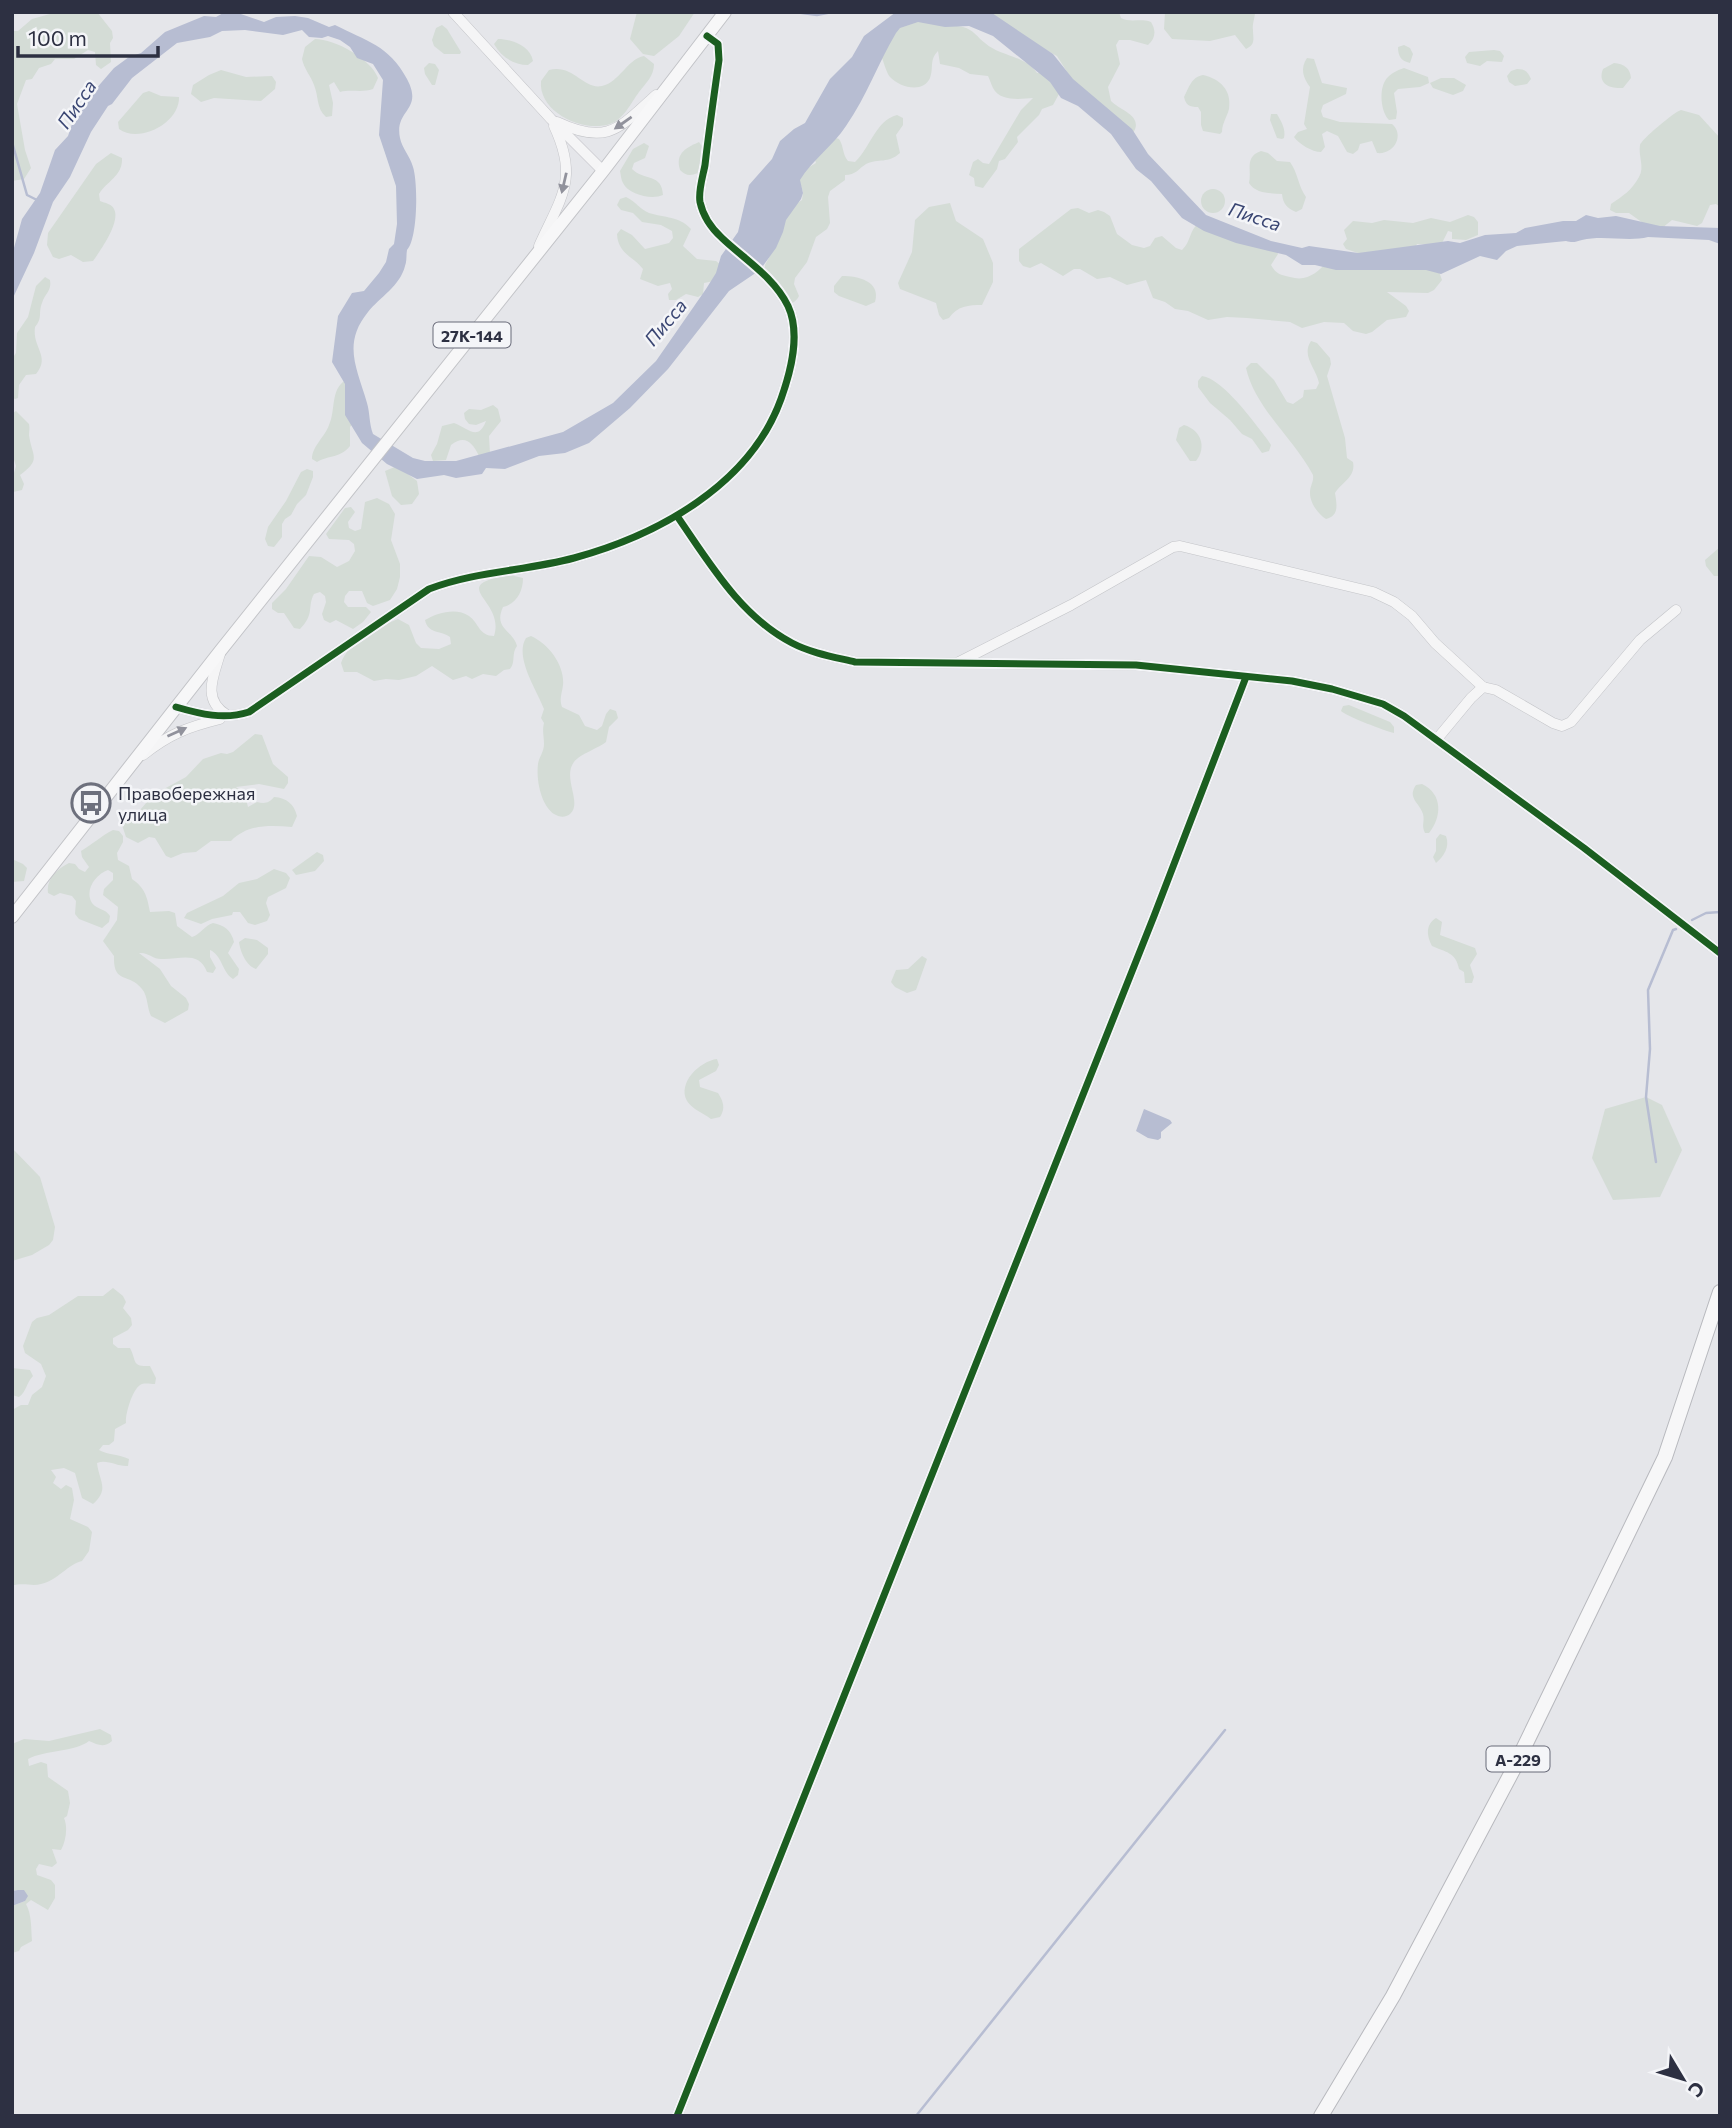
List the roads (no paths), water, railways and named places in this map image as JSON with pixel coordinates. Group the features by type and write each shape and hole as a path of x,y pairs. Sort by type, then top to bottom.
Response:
{"highway":[{"name":"А-229","path":"1321,2116 1393,1996 1513,1770 1665,1457 1720,1292"},
{"name":"А-229","path":"1688,1390 1720,1308"}],"main road":[{"name":"27К-144","path":"12,917 603,171 724,12"}],"street":[{"path":"453,12 551,119 603,171"},
{"path":"131,764 164,738 178,731 250,712 262,705 429,589 461,579 574,558 619,543 677,516 703,498 741,465 777,410 792,366 793,323 779,290 721,237 709,223 700,200 719,60 718,44 707,36"},
{"path":"551,119 574,130 594,134 608,132 623,125 674,79"},
{"path":"533,259 564,190 568,168 565,148 551,119"},
{"path":"677,516 747,610 793,644 855,662 1136,665 1292,681 1383,705 1437,739 1720,953"},
{"path":"958,662 1071,605 1173,547 1180,546 1374,592 1394,602 1412,616 1435,643 1483,687 1496,690 1562,726 1571,722 1640,640 1676,610"},
{"path":"221,650 210,692 218,709 231,716"},
{"path":"677,2116 1154,916 1246,677"},
{"path":"1437,739 1483,687"},
{"path":"176,707 212,716 231,716"}],"water":[{"path":"225,12 235,12 264,22 276,17 295,16 329,27 335,25 384,51 393,58 407,79 412,98 399,128 401,142 415,174 416,210 413,234 399,280 360,324 355,335 354,356 373,434 413,458 425,461 456,461 563,432 613,403 656,361 706,289 716,273 721,256 738,232 749,185 772,159 780,141 805,123 830,79 852,57 864,36 896,12 992,13 1053,54 1073,79 1132,129 1148,154 1206,215 1271,241 1302,248 1309,246 1358,253 1448,241 1460,243 1485,235 1516,233 1525,228 1576,221 1586,215 1598,218 1616,216 1660,226 1720,228 1720,244 1709,240 1648,237 1517,246 1506,251 1497,260 1480,256 1441,274 1426,270 1336,270 1302,265 1286,255 1236,243 1204,231 1182,218 1151,181 1136,169 1111,134 1078,106 1061,98 1050,82 993,36 969,26 945,27 918,22 900,28 896,33 853,115 800,180 803,193 801,199 786,220 776,248 760,270 729,291 668,369 630,408 589,443 565,453 539,456 505,469 486,468 482,474 417,479 387,464 362,443 345,415 345,384 332,362 338,316 352,293 364,291 379,273 386,262 389,249 394,244 397,224 396,186 379,135 383,80 373,64 357,58 350,47 340,40 328,36 309,37 302,30 283,35 245,30 222,31 210,37 177,43 132,78 108,106 91,132 70,177 53,202 34,253 12,300 12,255 22,219 40,193 55,150 68,136 72,124 95,90 114,68 129,57 141,53 165,32 204,16 216,17"},
{"path":"1144,1109 1172,1123 1161,1132 1161,1138 1158,1140 1136,1131"},
{"path":"24,1890 28,1896 25,1901 12,1906 12,1891"}],"waterway":[{"path":"795,12 817,15 832,12"},
{"path":"12,142 27,195 37,200"},
{"path":"1692,920 1706,913 1720,912"},
{"path":"1656,1162 1646,1097 1650,1049 1648,990 1673,930 1676,929"},
{"path":"916,2116 1225,1730"},
{"path":"30,2116 36,2116"}],"place":[{"name":"Правобережная улица","path":"91,803"}],"water label":[{"name":"Писса","path":"76,104"},
{"name":"Писса","path":"1255,216"},
{"name":"Писса","path":"665,322"}]}
